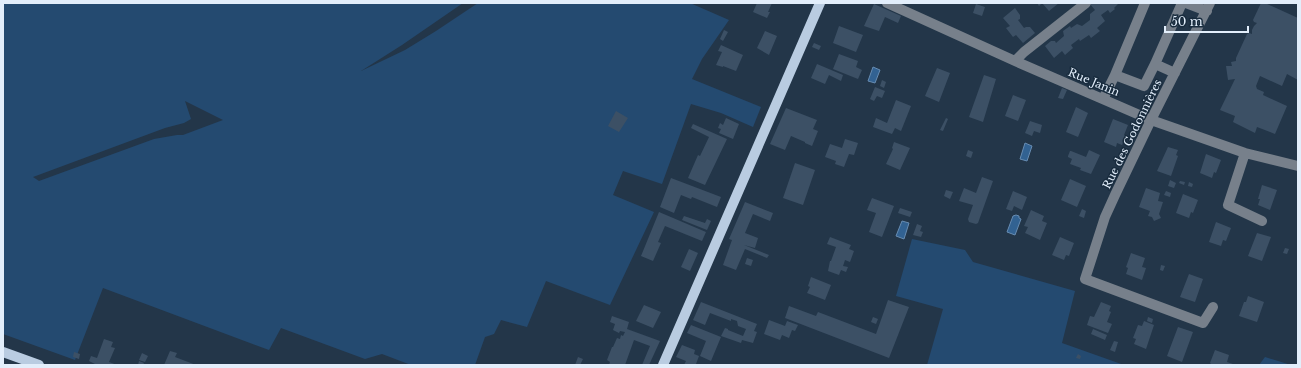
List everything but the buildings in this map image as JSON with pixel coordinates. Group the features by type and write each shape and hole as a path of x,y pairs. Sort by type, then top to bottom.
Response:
{"main road":[{"path":"663,365 820,3"},
{"path":"3,352 39,365"}],"street":[{"name":"Rue Janin","path":"887,3 1151,120 1245,153 1298,166"},
{"path":"1103,99 1115,75 1145,3"},
{"path":"1115,75 1144,86 1182,3"},
{"path":"1186,3 1208,7"},
{"path":"1016,61 1024,52 1080,5"},
{"name":"Rue des Godonnières","path":"1208,7 1151,120 1105,217 1085,279 1203,323 1212,308"},
{"path":"1155,64 1175,72"},
{"path":"1245,153 1228,205 1262,221"}],"shaded area":[{"path":"3,3 463,3 361,71 405,50 478,3 690,3 729,20 702,59 692,79 761,107 753,127 721,113 691,104 662,184 623,171 613,195 654,212 610,305 546,281 527,327 501,320 494,334 485,337 475,365 411,365 382,354 365,359 281,328 269,350 103,288 75,360 3,334","holes":["185,101 223,120 183,135 154,139 39,181 33,177 165,128 184,123 191,119"]},
{"path":"873,67 880,70 875,83 868,81"},
{"path":"1025,143 1032,146 1027,161 1020,159"},
{"path":"1016,215 1021,219 1015,235 1007,232 1013,216"},
{"path":"902,221 909,223 904,239 896,236"},
{"path":"912,239 965,250 973,262 1075,291 1062,343 1124,365 927,365 943,309 896,296"},
{"path":"1265,357 1291,365 1259,365"}]}
